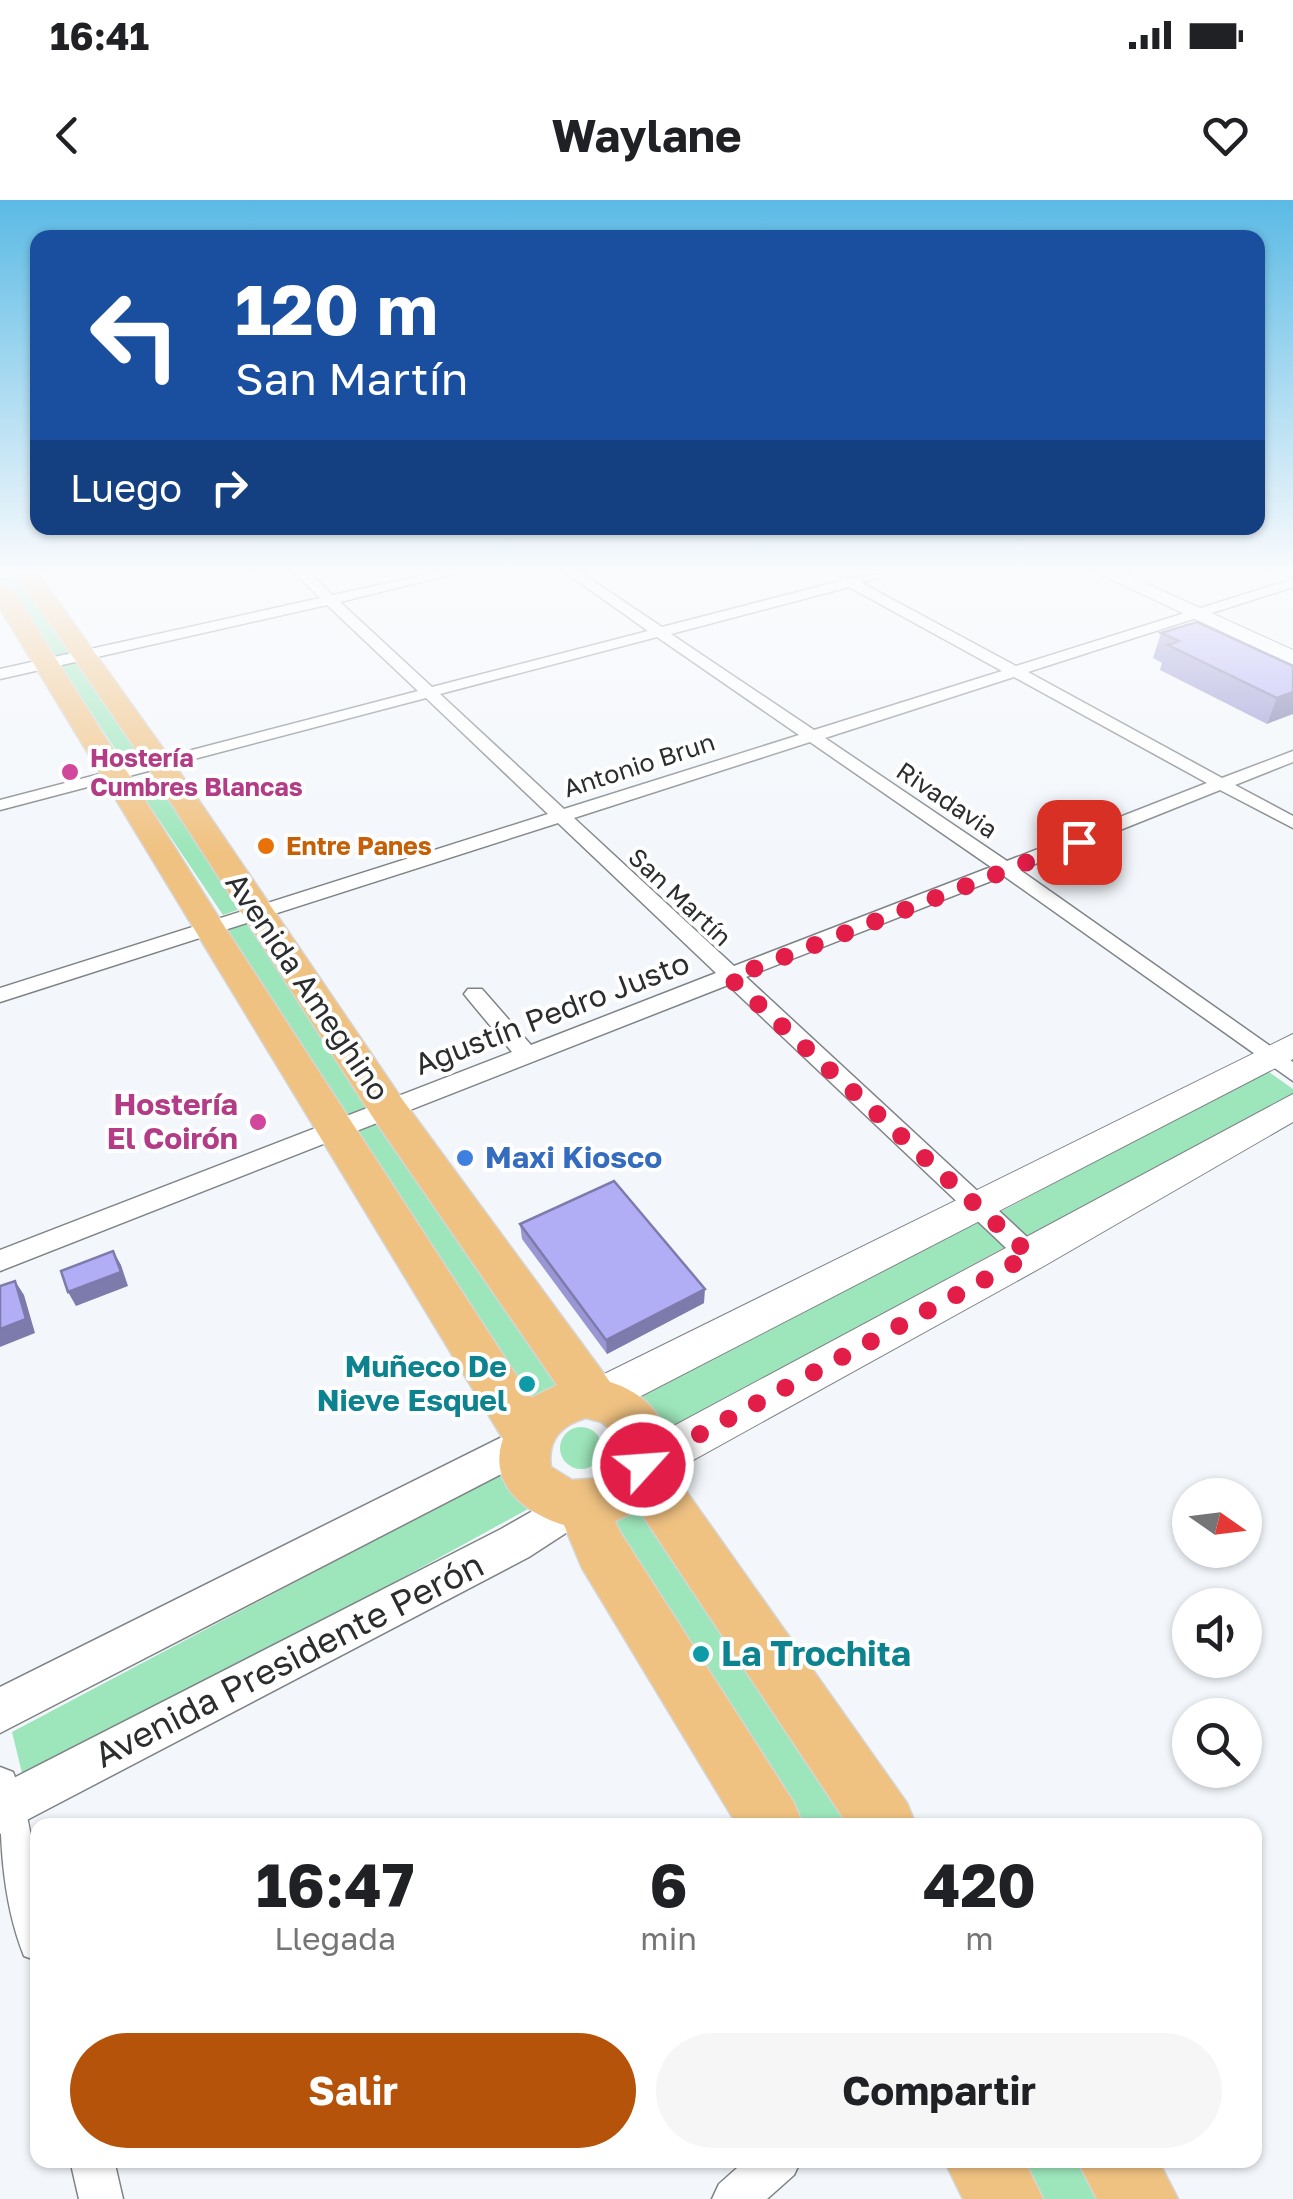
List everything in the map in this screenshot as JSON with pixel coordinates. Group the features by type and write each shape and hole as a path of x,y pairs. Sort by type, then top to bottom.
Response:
{"highway":[{"name":"Avenida Ameghino","path":"47,665 527,1438"},
{"name":"Avenida Ameghino","path":"92,665 388,1109 595,1398"},
{"path":"595,1398 620,1406 634,1417 646,1448 642,1467 617,1496 578,1505 554,1499 538,1487 527,1471 527,1438 550,1408 567,1400 595,1398"},
{"path":"642,1467 880,1818"},
{"path":"578,1505 601,1550 768,1818"},
{"path":"986,2168 1006,2199"},
{"path":"1119,2168 1140,2199"}],"main road":[{"path":"595,1398 1285,1058"},
{"path":"642,1467 1293,1106"}],"street":[{"path":"0,674 36,665"},
{"name":"San Martín","path":"397,665 1030,1255"},
{"path":"0,806 542,665"},
{"name":"Rivadavia","path":"707,665 1285,1058"},
{"path":"1004,665 1293,823"},
{"name":"Antonio Brun","path":"0,994 1032,665"},
{"name":"Agustín Pedro Justo","path":"0,1260 1293,756"},
{"path":"475,994 528,1056"},
{"path":"0,1711 527,1438"},
{"name":"Avenida Presidente Perón","path":"1,1801 516,1543 578,1505"},
{"path":"1,1801 30,1912"},
{"path":"94,2168 101,2199"},
{"path":"734,2199 770,2168"}],"green space":[{"path":"59,665 80,665 147,759 126,765"},
{"path":"153,775 246,907 223,915 133,781"},
{"path":"246,923 372,1105 346,1116 223,931"},
{"path":"1266,1070 1293,1089 1293,1094 1029,1239 1000,1212"},
{"path":"378,1123 561,1390 530,1406 351,1134"},
{"path":"976,1220 1005,1247 658,1437 633,1401"},
{"path":"581,1427 596,1433 602,1448 596,1463 581,1469 566,1463 560,1448 566,1433"},
{"path":"505,1471 528,1509 25,1785 12,1732"},
{"path":"634,1500 851,1818 798,1818 602,1518"},
{"path":"1019,2168 1082,2168 1103,2199 1039,2199"}],"building":[{"path":"1210,665 1293,666 1293,692 1277,698"},
{"path":"614,1181 705,1289 606,1340 520,1224"},
{"path":"113,1251 121,1272 68,1292 61,1271"},
{"path":"15,1281 26,1319 0,1329 0,1286"}],"place":[{"name":"Hostería Cumbres Blancas","path":"70,772"},
{"name":"Entre Panes","path":"266,846"},
{"name":"Hostería El Coirón","path":"258,1122"},
{"name":"Maxi Kiosco","path":"465,1158"},
{"name":"Muñeco De Nieve Esquel","path":"527,1384"},
{"name":"La Trochita","path":"701,1654"}],"route":[{"path":"643,1465 1030,1255 730,978 1079,842"}]}
